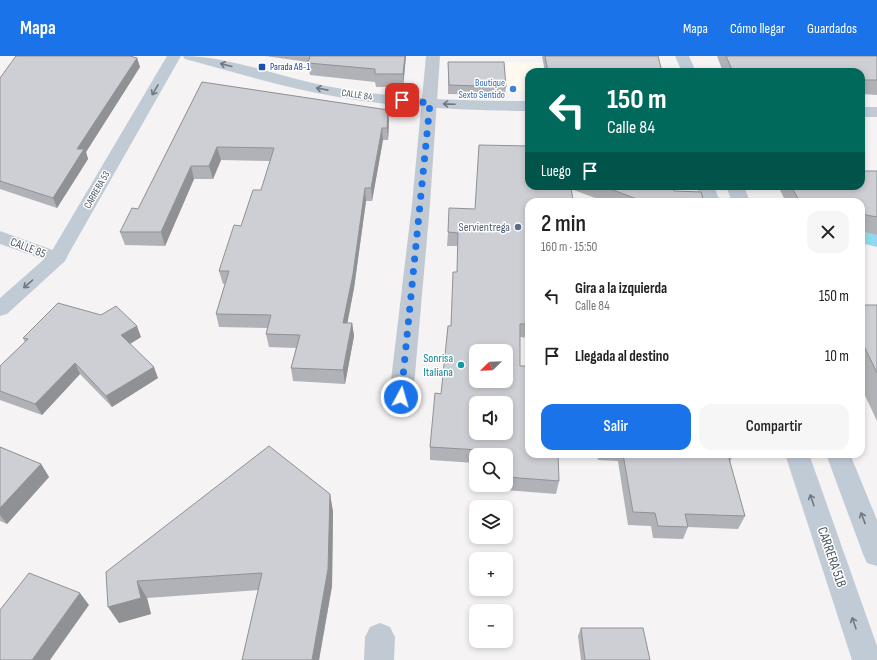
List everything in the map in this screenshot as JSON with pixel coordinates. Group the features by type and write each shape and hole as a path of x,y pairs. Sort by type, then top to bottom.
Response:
{"main road":[{"name":"CARRERA 53","path":"0,309 57,258 174,56"},
{"name":"CALLE 84","path":"190,56 317,89 359,96 430,103 525,106"},
{"path":"682,56 687,68"},
{"path":"865,112 877,112"},
{"name":"CARRERA 51B","path":"798,458 867,660"},
{"path":"840,458 877,554"}],"street":[{"path":"401,397 430,103 433,56"},
{"name":"CALLE 85","path":"0,237 57,258"}],"shaded area":[{"path":"501,62 543,63 544,68 525,68 525,91 505,91"}],"building":[{"path":"16,56 130,56 137,58 77,149 84,149 53,198 0,181 0,78"},
{"path":"310,56 405,56 403,74 375,74 375,69 308,63"},
{"path":"545,56 658,56 661,68 547,68"},
{"path":"726,56 877,56 877,80 865,80 865,68 731,68"},
{"path":"448,62 504,62 506,87 449,85"},
{"path":"202,82 388,110 387,128 382,128 371,188 365,188 353,274 343,323 352,323 343,370 291,368 300,335 266,334 271,315 216,314 229,271 219,271 234,225 241,226 253,190 261,190 274,148 217,147 209,166 191,166 161,232 120,232 132,208 138,209"},
{"path":"479,145 525,146 525,190 572,190 572,198 525,198 525,324 520,324 520,366 525,366 525,458 558,458 559,481 513,478 513,448 469,448 469,449 430,447 435,393 441,394 448,326 451,326 453,272 457,272 458,233 448,232 449,208 475,209"},
{"path":"865,171 877,171 877,217 865,215 865,198 798,198 793,190 865,190"},
{"path":"613,190 674,190 701,192 703,198 634,198"},
{"path":"58,303 101,315 116,306 137,326 121,335 154,367 106,396 75,363 35,404 0,391 0,366 28,339 23,338"},
{"path":"865,305 877,305 877,373 865,348"},
{"path":"269,446 330,494 328,569 312,660 242,660 262,573 137,581 141,598 108,607 106,572"},
{"path":"0,447 41,464 0,508"},
{"path":"624,458 729,458 745,516 685,514 688,527 658,526 655,513 633,512"},
{"path":"29,573 80,593 32,660 0,660 0,610"},
{"path":"581,628 643,628 650,660 585,660"}],"waterway":[{"path":"865,237 877,240"}],"place":[{"name":"Parada A8-1","path":"262,67"},
{"name":"Boutique Sexto Sentido","path":"513,89"},
{"name":"Servientrega","path":"518,227"},
{"name":"Sonrisa Italiana","path":"461,365"}],"route":[{"path":"401,397 430,103 402,100"}]}
